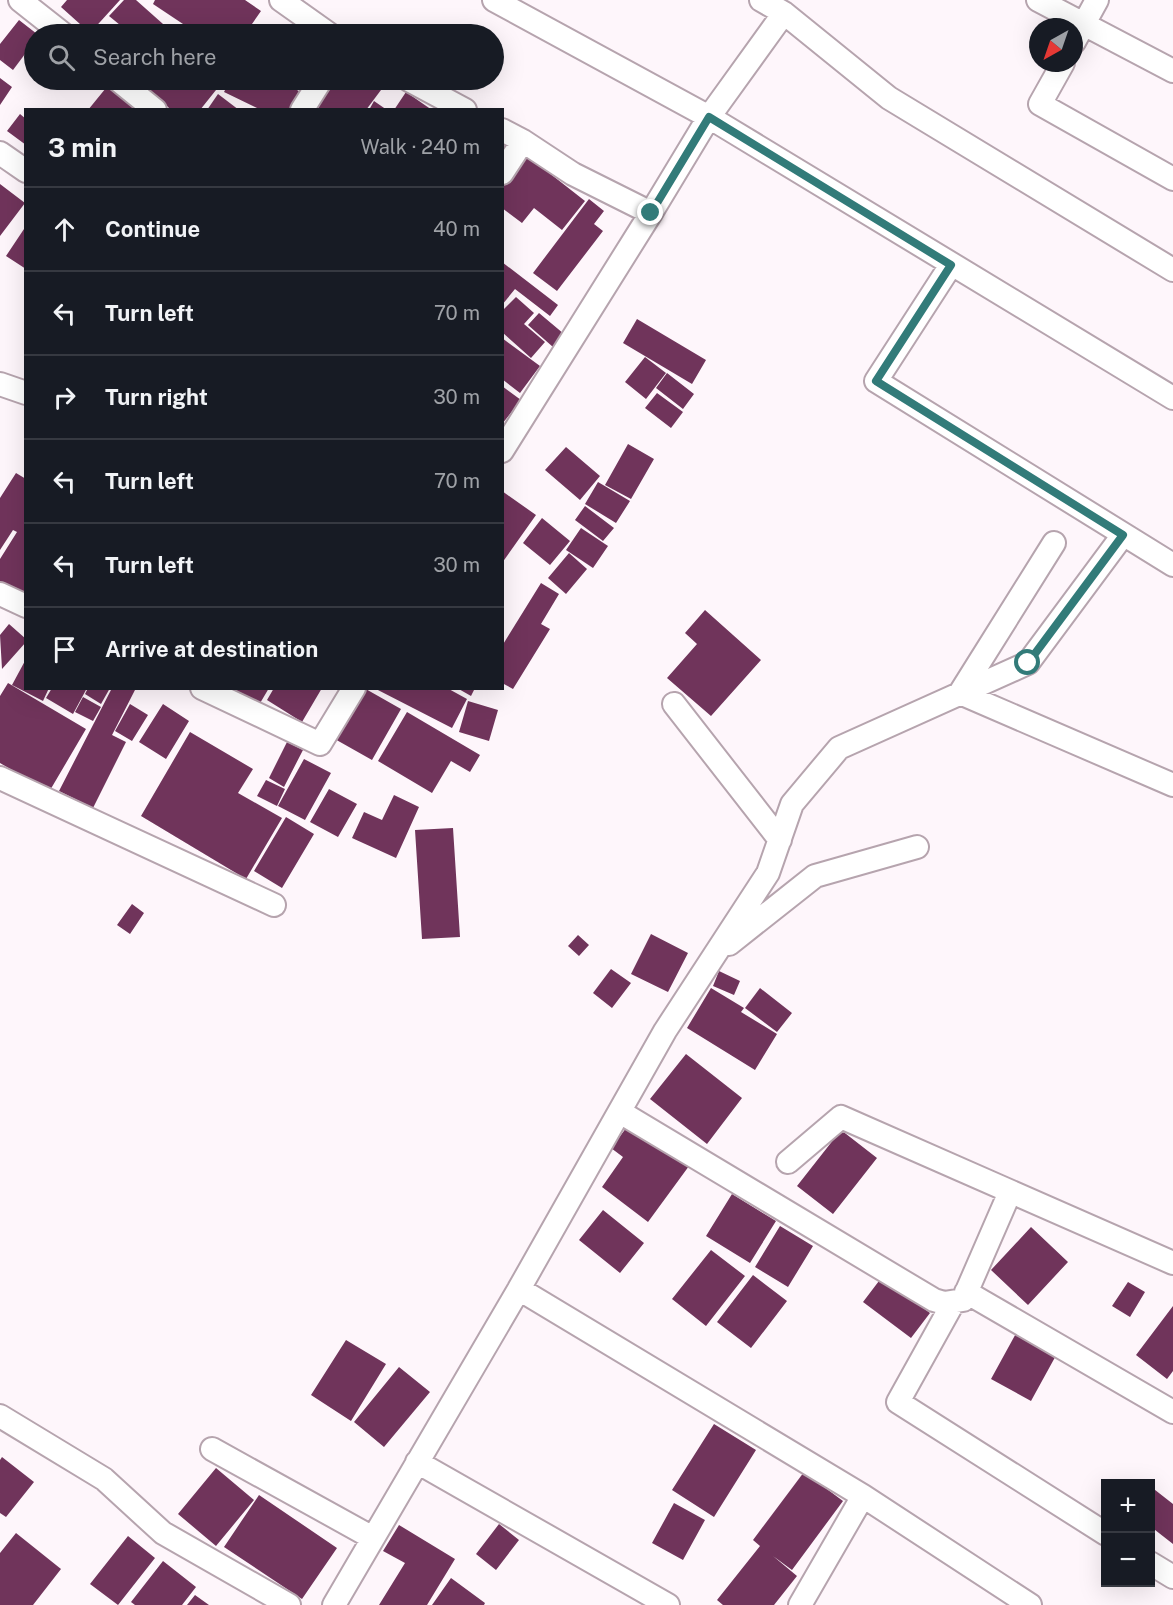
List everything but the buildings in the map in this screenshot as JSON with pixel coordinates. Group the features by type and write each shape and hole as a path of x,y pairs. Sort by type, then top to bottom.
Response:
{"street":[{"path":"20,0 50,24"},
{"path":"281,0 315,24"},
{"path":"494,0 709,117 1173,398"},
{"path":"761,0 784,13 890,98 1173,270"},
{"path":"1038,0 1060,18"},
{"path":"1083,26 1097,0"},
{"path":"504,448 709,117 784,13"},
{"path":"1083,35 1173,71"},
{"path":"1058,72 1040,104 1173,179"},
{"path":"130,90 153,108"},
{"path":"303,108 315,90"},
{"path":"428,90 461,108"},
{"path":"504,131 573,174 651,213"},
{"path":"504,170 523,141"},
{"path":"0,153 24,170"},
{"path":"951,265 876,381 1173,565"},
{"path":"0,384 24,392"},
{"path":"334,1605 519,1289 665,1031 768,873 792,804 839,748 1028,663 1123,535"},
{"path":"960,693 1054,543"},
{"path":"0,594 24,605"},
{"path":"206,690 320,744 353,690"},
{"path":"960,693 1173,785"},
{"path":"674,704 780,840"},
{"path":"0,778 273,905"},
{"path":"714,956 815,876 917,847"},
{"path":"620,1112 934,1300 944,1304 960,1298 1173,1412"},
{"path":"788,1162 841,1117 1173,1263"},
{"path":"1010,1192 960,1298 898,1402 1104,1533"},
{"path":"519,1289 863,1496 1030,1605"},
{"path":"0,1416 104,1479 163,1533 289,1605"},
{"path":"212,1449 373,1538"},
{"path":"417,1462 668,1605"},
{"path":"800,1605 863,1496"},
{"path":"1155,1566 1173,1577"}],"route":[{"path":"651,213 709,117 951,265 876,381 1123,535 1028,663"}]}
